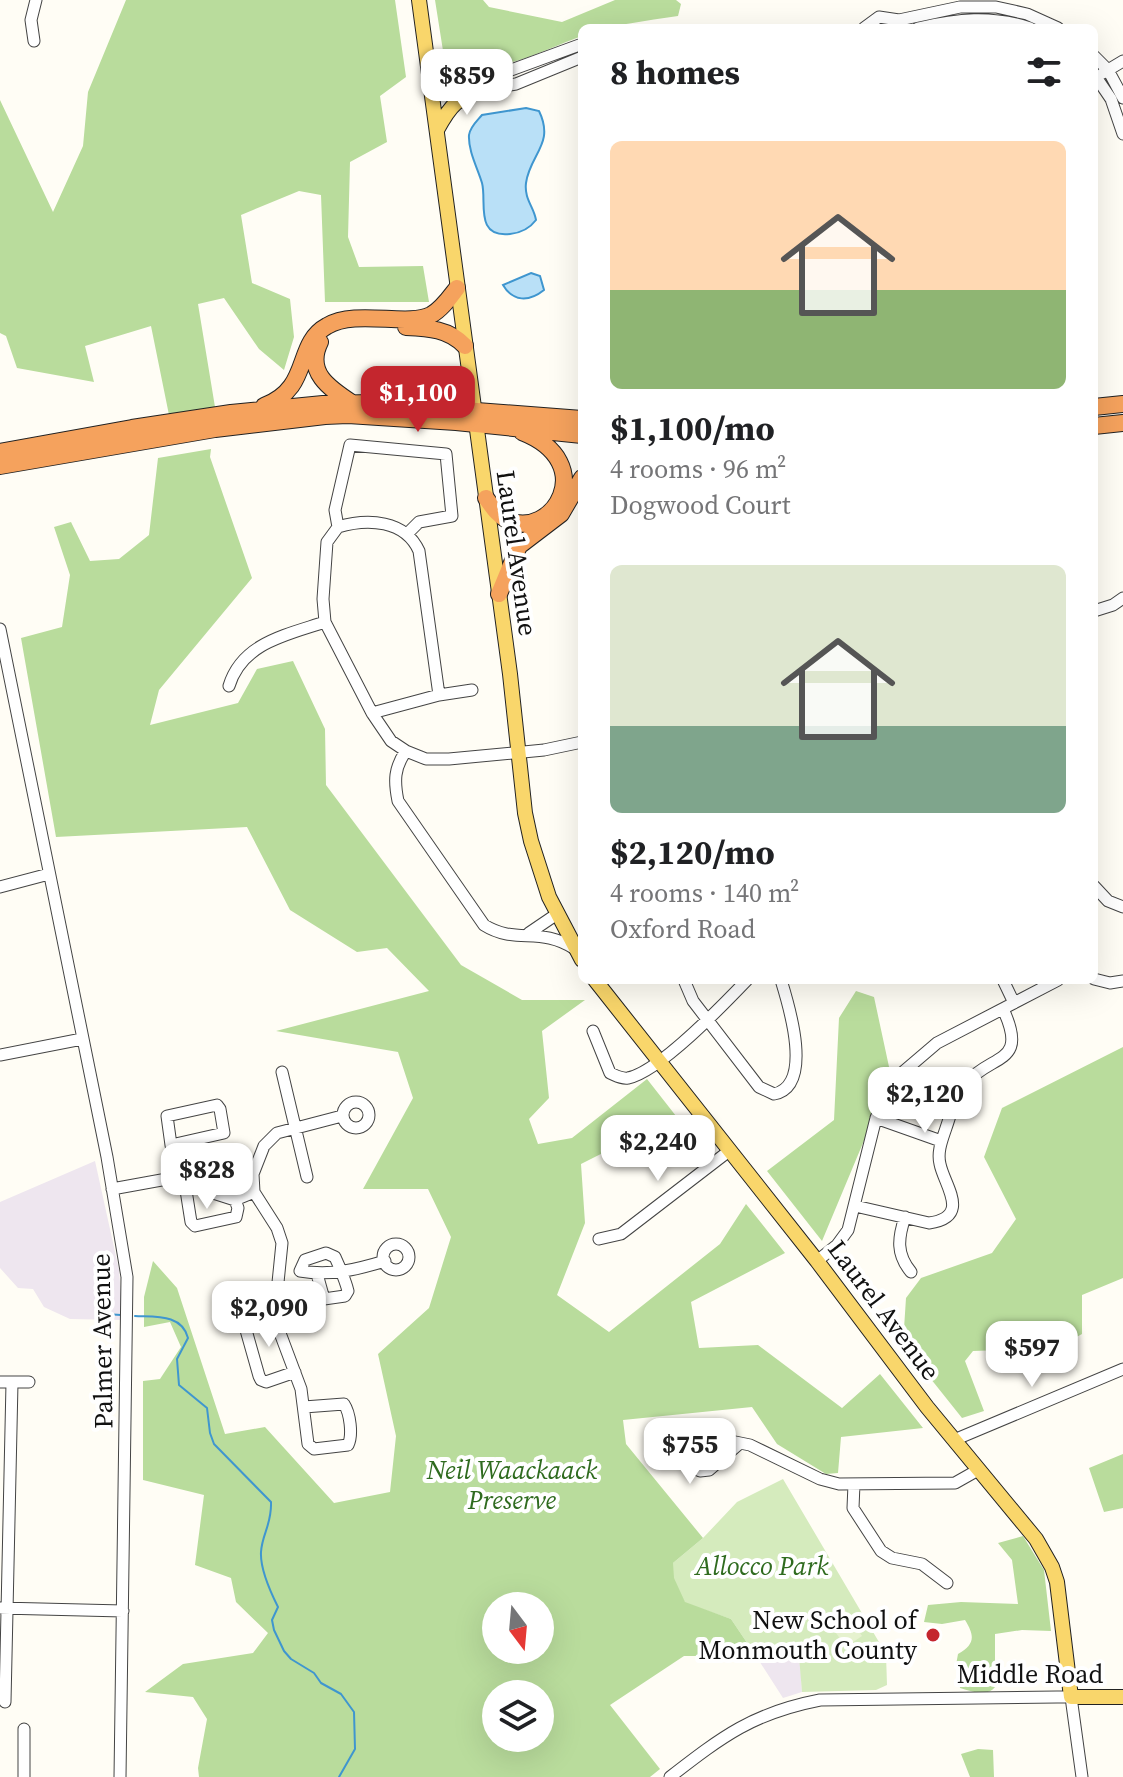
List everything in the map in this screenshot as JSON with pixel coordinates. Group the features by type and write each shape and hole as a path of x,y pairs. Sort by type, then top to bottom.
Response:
{"highway":[{"path":"250,411 273,403 288,392 300,374 315,336 329,324 356,319 422,318 438,310 457,288"},
{"path":"352,403 323,382 317,371 317,347 330,332 349,327 381,326 434,329 451,334 465,346"},
{"path":"0,452 130,428 250,411 352,403 475,418 526,433 557,457 564,474 562,493 547,514 524,522 512,522 503,518 486,498"},
{"path":"1098,406 1122,403"},
{"path":"0,466 294,418 348,415 578,419"},
{"path":"1098,426 1123,423"},
{"path":"505,427 578,435"},
{"path":"499,594 519,546 561,514 578,485"}],"main road":[{"name":"Laurel Avenue","path":"419,0 531,841 557,914 578,954"},
{"path":"437,131 448,110 459,100 486,89"},
{"name":"Laurel Avenue","path":"598,984 954,1440 1036,1539 1052,1567 1060,1597 1071,1697"},
{"name":"Middle Road","path":"1071,1697 1123,1697"}],"street":[{"path":"34,41 31,15 36,0"},
{"path":"869,24 879,17 899,20 945,9 978,6 1027,14 1049,24"},
{"path":"936,24 976,19 1017,24"},
{"path":"431,87 500,74 578,45"},
{"path":"1100,74 1123,51"},
{"path":"431,87 486,89 527,80 578,59"},
{"path":"1100,74 1123,61"},
{"path":"1100,74 1123,98"},
{"path":"1100,74 1123,134"},
{"path":"338,527 335,510 350,445 446,454 452,516 419,522 407,534"},
{"path":"439,695 419,551 414,539 398,527 382,523 355,522 338,527 327,542 323,599 325,622 372,713 391,741 426,759 544,750 578,743"},
{"path":"1098,610 1123,598"},
{"path":"229,686 234,670 260,644 325,622"},
{"name":"Palmer Avenue","path":"0,629 112,1189 128,1294 120,1777"},
{"path":"372,713 439,695 472,690"},
{"path":"406,751 396,765 394,784 398,801 484,925 498,934 549,936 578,954"},
{"path":"0,887 49,874"},
{"path":"1098,890 1108,901 1123,907"},
{"path":"517,935 534,931 557,914"},
{"path":"1098,980 1110,983 1123,981"},
{"path":"686,984 690,996 759,1087 769,1093 783,1091 794,1078 796,1035 782,984"},
{"path":"593,1031 610,1073 622,1079 632,1077 660,1060 708,1020 743,984"},
{"path":"855,1206 922,1222 936,1222 951,1208 953,1194 940,1164 941,1141 962,1087 972,1077 1002,1059 1011,1046 1012,1030 1004,984"},
{"path":"817,1261 841,1241 850,1224 876,1118 895,1082 919,1056 937,1043 1050,984"},
{"path":"0,1055 82,1039"},
{"path":"282,1072 307,1177"},
{"path":"361,1101 365,1104 369,1121 352,1128 342,1116 346,1106 361,1101"},
{"path":"171,1145 224,1133 220,1109 213,1104 167,1116 171,1145 191,1222 195,1226 236,1217 238,1208 235,1200"},
{"path":"304,1407 339,1403 346,1406 351,1439 345,1446 317,1450 310,1447 295,1372 282,1346 275,1312 282,1243 277,1228 254,1192 255,1164 264,1146 277,1133 342,1116"},
{"path":"876,1118 941,1141"},
{"path":"599,1239 621,1234 729,1151"},
{"path":"112,1189 182,1181 235,1200 254,1192"},
{"path":"905,1217 899,1247 903,1262 911,1272"},
{"path":"317,1274 327,1301 347,1294 342,1273 335,1257 326,1253 305,1260 300,1271 317,1274 342,1273 385,1261"},
{"path":"275,1312 248,1317 244,1323 259,1376 266,1382 295,1372"},
{"path":"954,1440 1123,1369"},
{"path":"5,1702 6,1382 29,1382"},
{"path":"662,1427 759,1449 825,1481 946,1484 960,1482 978,1470"},
{"path":"690,1433 683,1451 689,1463 700,1471 709,1470 740,1443"},
{"path":"854,1484 853,1508 881,1551 892,1558 922,1564 947,1583"},
{"path":"4,1608 123,1611"},
{"path":"1071,1697 1082,1777"},
{"name":"Middle Road","path":"670,1777 749,1721 791,1706 820,1700 1071,1697"},
{"path":"24,1729 24,1777"}],"shaded area":[{"path":"95,1161 119,1270 123,1320 70,1319 44,1307 33,1289 18,1288 0,1268 0,1202"},
{"path":"756,1656 800,1656 802,1692 783,1698"}],"green space":[{"path":"126,0 395,0 406,77 380,96 387,142 350,162 348,237 359,267 423,266 429,302 325,302 321,195 299,191 241,215 252,283 290,299 294,337 284,370 259,349 224,298 198,304 215,407 169,415 151,326 85,346 94,382 17,368 6,336 0,333 0,100 53,212 83,146 88,92"},
{"path":"435,0 483,0 489,7 562,22 615,0 676,0 681,4 678,16 625,24 578,24 578,38 498,66 464,69 449,66 444,57"},
{"name":"Neil Waackaack Preserve","path":"211,449 210,457 252,578 159,690 150,725 238,703 257,669 293,661 325,729 326,785 461,965 522,1000 585,1000 542,1031 549,1098 529,1119 538,1144 572,1138 647,1079 676,1116 581,1164 585,1223 557,1295 609,1332 720,1244 746,1204 785,1253 691,1302 699,1348 758,1345 842,1408 880,1374 923,1428 841,1437 838,1473 826,1474 777,1444 752,1407 623,1420 626,1444 703,1538 673,1563 674,1578 685,1602 731,1619 756,1656 684,1656 610,1705 660,1769 650,1777 199,1777 207,1719 193,1697 145,1692 183,1664 253,1653 268,1633 236,1602 231,1578 195,1565 204,1495 143,1480 143,1381 160,1379 181,1347 170,1322 144,1327 144,1297 153,1261 177,1288 225,1434 265,1427 334,1503 390,1492 396,1436 378,1354 429,1308 451,1237 428,1189 363,1189 413,1098 398,1052 276,1031 429,991 387,948 357,952 290,910 247,827 56,837 21,638 62,627 70,575 54,527 71,522 90,561 119,559 149,535 158,458"},
{"path":"856,991 874,997 891,1076 822,1241 767,1171 834,1120 839,1018"},
{"path":"1123,1047 1123,1278 1082,1295 1082,1334 1057,1348 973,1351 965,1361 984,1411 962,1418 903,1344 906,1298 921,1278 992,1253 1016,1219 984,1157 1002,1108"},
{"path":"1123,1454 1123,1508 1104,1512 1089,1468"},
{"name":"Allocco Park","path":"783,1479 886,1654 887,1685 876,1690 802,1692 799,1656 756,1656 731,1619 685,1603 673,1578 673,1563 703,1538 737,1502"},
{"path":"1023,1536 1044,1570 1051,1631 1022,1630 995,1634 995,1666 1000,1677 997,1684 984,1693 960,1688 956,1665 958,1654 968,1647 972,1639 971,1631 965,1620 942,1624 924,1622 928,1605 961,1602 1018,1604 1012,1560 998,1543"},
{"path":"843,1607 862,1636 846,1647 826,1619"},
{"path":"978,1749 993,1750 994,1777 970,1777 961,1754"}],"water":[{"path":"526,108 539,111 544,132 526,183 526,194 536,220 521,231 499,234 491,230 484,217 482,183 469,135 482,115"},
{"path":"531,273 540,276 544,290 533,297 516,297 503,285"}],"waterway":[{"path":"105,1314 121,1315"},
{"path":"135,1316 167,1318 185,1330 188,1338 177,1359 179,1385 207,1408 214,1444 271,1502 261,1559 278,1607 272,1620 274,1630 291,1659 314,1673 321,1683 341,1694 354,1712 355,1749 339,1777"}],"place":[{"name":"New School of Monmouth County","path":"933,1635"}]}
